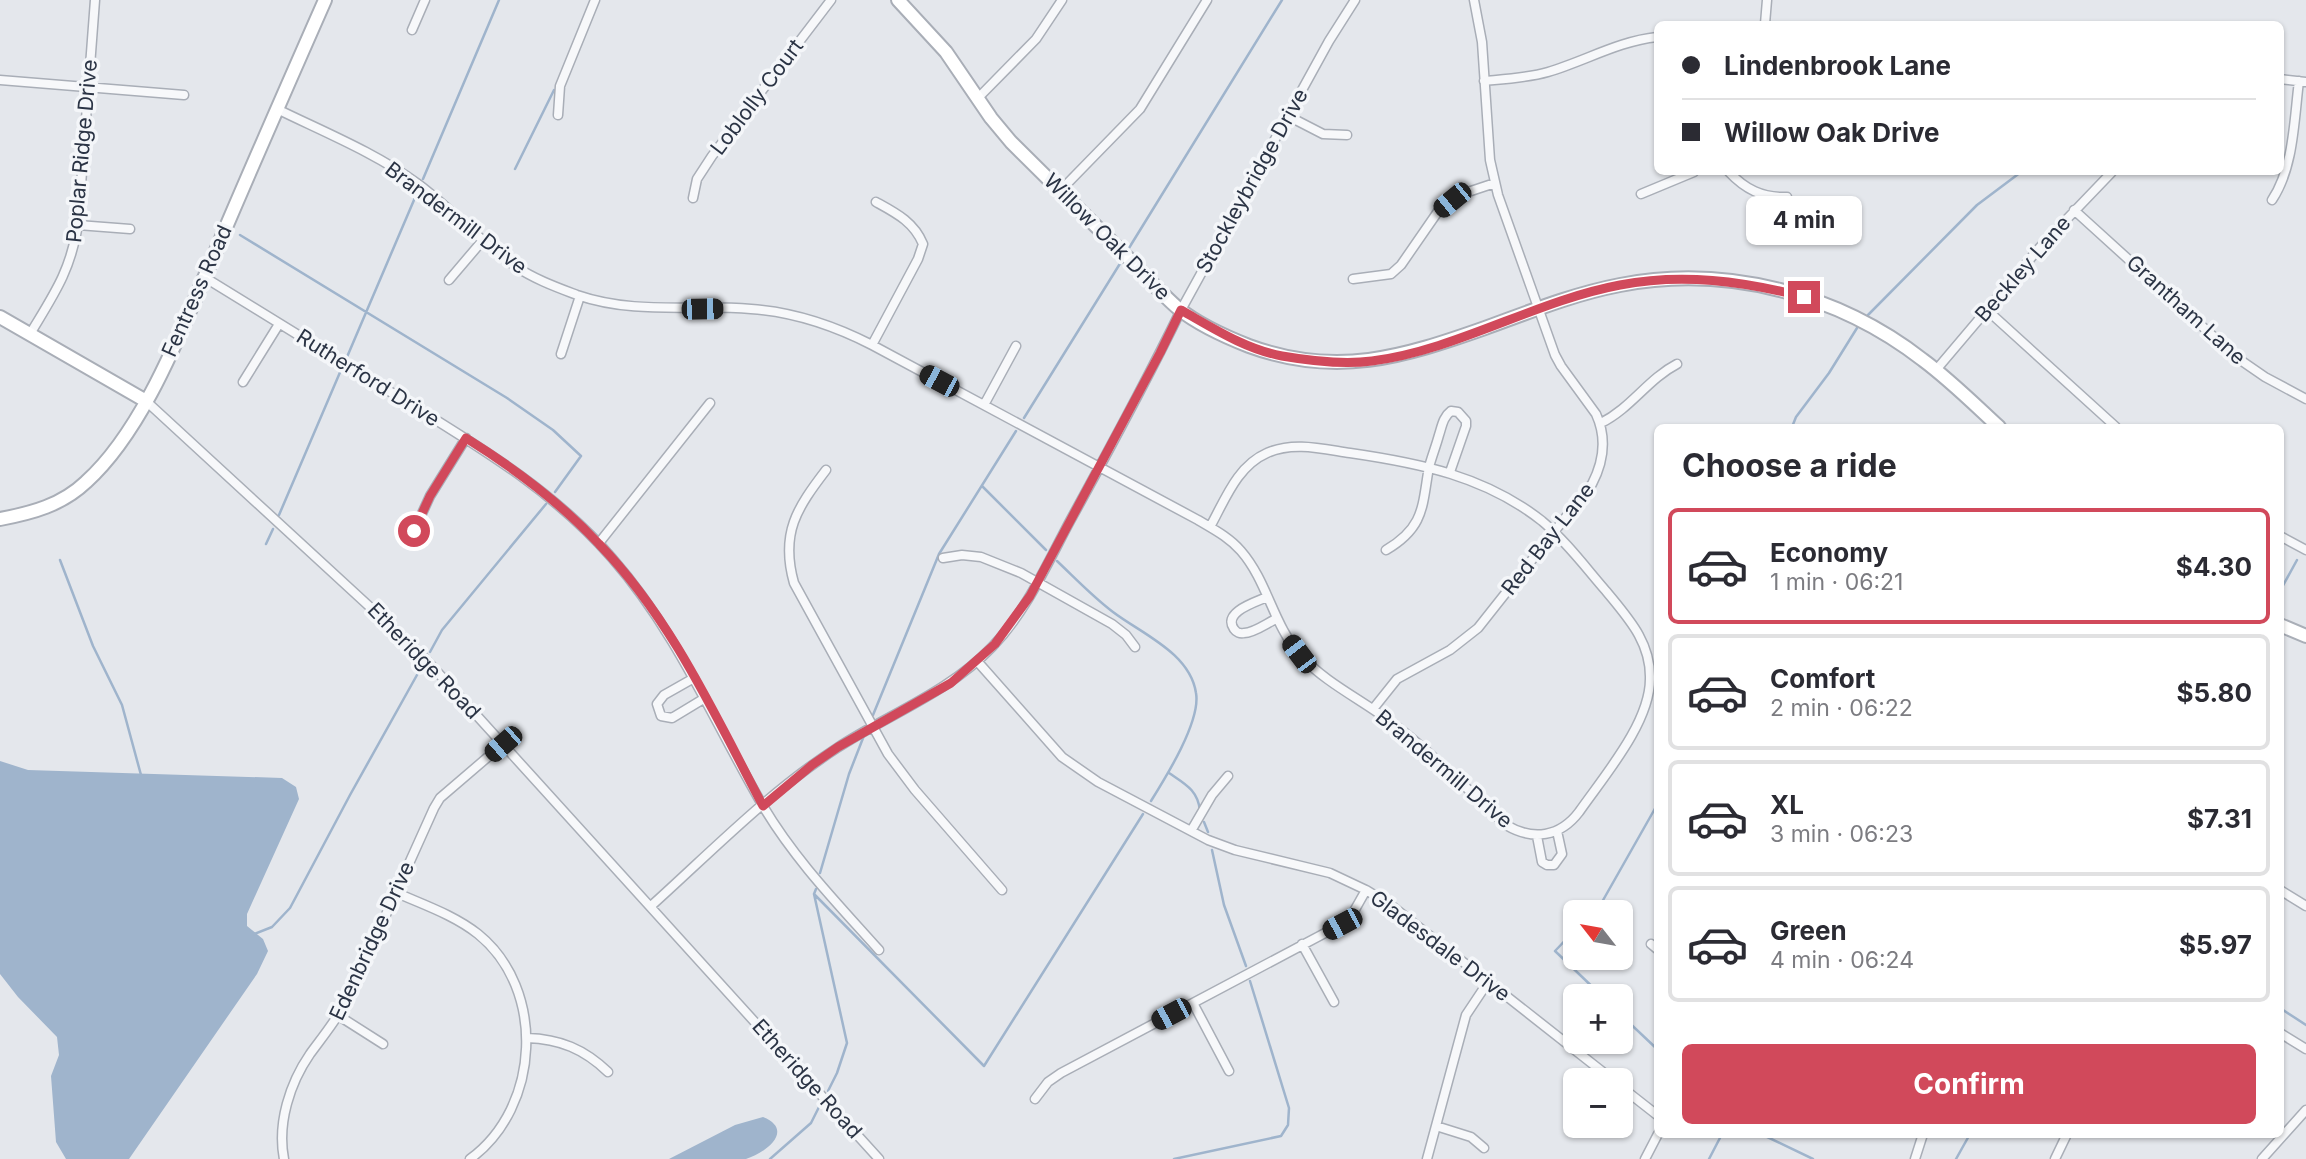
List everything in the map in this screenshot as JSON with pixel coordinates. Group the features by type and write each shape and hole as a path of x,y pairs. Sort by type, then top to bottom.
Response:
{"street":[{"name":"Poplar Ridge Drive","path":"30,334 67,271 74,251 95,0"},
{"name":"Fentress Road","path":"0,519 39,510 85,484 112,453 146,401 204,277 325,0"},
{"path":"412,30 425,0"},
{"path":"558,115 559,86 595,0"},
{"name":"Loblolly Court","path":"693,198 701,172 712,156 831,0"},
{"name":"Willow Oak Drive","path":"898,0 946,52 977,99 1011,142 1181,310 1224,335 1250,346 1282,356 1344,362 1370,361 1420,351 1585,293 1650,281 1701,279 1752,284 1804,297 1839,310 1888,335 1937,370 1996,424"},
{"path":"977,99 1037,39 1062,0"},
{"path":"1060,191 1140,109 1207,0"},
{"name":"Stockleybridge Drive","path":"651,906 812,765 872,727 951,683 1005,632 1037,583 1181,310 1336,29 1355,0"},
{"path":"1474,0 1482,42 1488,152 1495,183 1561,366 1601,423 1620,413 1655,377 1677,364"},
{"path":"1765,21 1768,0"},
{"path":"1484,81 1520,78 1547,72 1626,43 1654,38"},
{"path":"0,80 184,95"},
{"path":"2272,200 2282,183 2286,169 2303,82 2284,80"},
{"name":"Brandermill Drive","path":"277,109 406,176 483,240 529,274 551,285 620,306 656,309 748,308 770,310 828,324 1100,466 1210,527 1241,551 1255,572 1283,633 1309,664 1413,739 1506,825 1516,831 1542,835"},
{"path":"1288,116 1323,134 1347,135"},
{"path":"1641,194 1687,175"},
{"path":"1733,175 1753,191 1770,197 1787,197"},
{"name":"Beckley Lane","path":"1937,370 2074,210 2109,175"},
{"path":"1353,279 1391,274 1401,265 1439,210 1462,194 1495,183"},
{"path":"872,345 918,259 923,244 917,231 903,218 876,202"},
{"name":"Grantham Lane","path":"2074,210 2236,357 2265,377 2306,399"},
{"path":"78,225 130,229"},
{"path":"449,280 483,240"},
{"name":"Rutherford Drive","path":"204,277 502,460 537,487 599,543 661,621 782,836 879,950"},
{"path":"561,354 580,296"},
{"path":"1987,310 2113,424"},
{"name":"Etheridge Road","path":"0,317 146,401 404,636 879,1159"},
{"path":"243,382 279,324"},
{"path":"984,405 1016,346"},
{"path":"599,543 710,403"},
{"path":"1386,550 1404,538 1420,515 1443,422 1451,411 1458,412 1466,421 1466,426 1450,472"},
{"name":"Red Bay Lane","path":"1373,709 1397,679 1450,650 1478,628 1555,533 1599,471 1604,454 1601,423"},
{"path":"414,531 430,496 466,438"},
{"path":"1210,527 1241,472 1264,454 1289,446 1430,466 1503,496 1541,520 1634,625 1644,643 1651,677 1647,705 1637,726 1575,818 1557,831 1542,835 1542,862 1547,865 1554,865 1562,855 1557,831"},
{"path":"826,470 796,513 790,535 789,559 800,596 900,773 1002,890"},
{"path":"2284,538 2306,550"},
{"path":"943,558 981,556 1021,573 1112,624 1121,630 1135,647"},
{"path":"1267,597 1238,610 1231,622 1234,630 1241,634 1247,633 1276,619"},
{"path":"2284,627 2306,636"},
{"name":"Gladesdale Drive","path":"977,661 1062,757 1098,782 1221,846 1306,866 1366,890 1392,905 1598,1068"},
{"path":"694,678 664,695 657,705 658,711 661,716 672,718 705,698"},
{"name":"Edenbridge Drive","path":"283,1159 284,1122 298,1074 339,1016 434,808 440,798 503,744"},
{"path":"1191,831 1212,794 1228,776"},
{"path":"1035,1099 1048,1082 1061,1073 1342,924 1353,914 1366,890"},
{"path":"397,892 460,921 479,935 496,952 519,992 525,1014 527,1038 525,1062 514,1102 493,1138 470,1159"},
{"path":"2284,892 2306,906"},
{"path":"1302,944 1334,1002"},
{"path":"1427,1159 1466,1015 1488,982"},
{"path":"1193,1003 1229,1071"},
{"path":"339,1016 383,1044"},
{"path":"2284,1035 2306,1049"},
{"path":"527,1038 559,1041 577,1048 608,1072"},
{"path":"1633,1096 1654,1113"},
{"path":"2284,1134 2306,1110"},
{"path":"1436,1126 1471,1137 1484,1148"},
{"path":"1645,1159 1656,1138"},
{"path":"1915,1159 1922,1138"},
{"path":"2055,1159 2065,1138"},
{"path":"2262,1159 2281,1138"}],"water":[{"path":"0,761 28,770 282,778 296,787 299,799 247,914 247,926 263,939 268,951 257,974 129,1159 66,1159 56,1142 51,1076 59,1055 57,1037 0,974"},
{"path":"763,1117 777,1128 777,1134 769,1147 754,1156 746,1159 669,1159 735,1125"}],"waterway":[{"path":"423,179 499,0"},
{"path":"1129,248 1282,0"},
{"path":"515,169 554,90"},
{"path":"1868,315 1977,205 2017,175"},
{"path":"347,357 417,193"},
{"path":"240,235 507,398 553,430 581,456 555,492"},
{"path":"1024,418 1121,262"},
{"path":"1793,424 1857,328"},
{"path":"279,515 341,370"},
{"path":"873,715 939,554 1016,431"},
{"path":"982,486 1046,550"},
{"path":"430,652 442,630 546,504"},
{"path":"266,544 273,529"},
{"path":"60,560 93,646 122,705 141,775"},
{"path":"2284,584 2297,560"},
{"path":"1057,561 1091,594 1175,656 1192,679 1196,705 1188,733 1151,801"},
{"path":"254,934 272,927 290,908 422,666"},
{"path":"820,873 849,774 865,733"},
{"path":"1169,773 1194,793 1200,811"},
{"path":"1603,900 1654,810"},
{"path":"814,894 984,1066 1143,814"},
{"path":"1204,822 1208,832"},
{"path":"1212,850 1224,905 1246,966"},
{"path":"816,889 814,894 847,1043 828,1091"},
{"path":"1563,943 1555,951 1563,959"},
{"path":"1575,970 1589,984"},
{"path":"1174,1159 1281,1136 1288,1125 1289,1108 1250,981"},
{"path":"2284,1011 2306,1025"},
{"path":"1633,1026 1654,1046"},
{"path":"770,1159 811,1123 820,1105"},
{"path":"1709,1159 1720,1138"},
{"path":"1769,1138 1813,1159"},
{"path":"1956,1159 1968,1138"}],"route":[{"path":"414,531 430,496 466,438 502,460 537,487 599,543 661,621 763,806 838,747 951,683 995,644 1030,596 1181,310 1224,335 1250,346 1282,356 1344,362 1370,361 1420,351 1585,293 1633,283 1701,279 1752,284 1804,297"}]}
